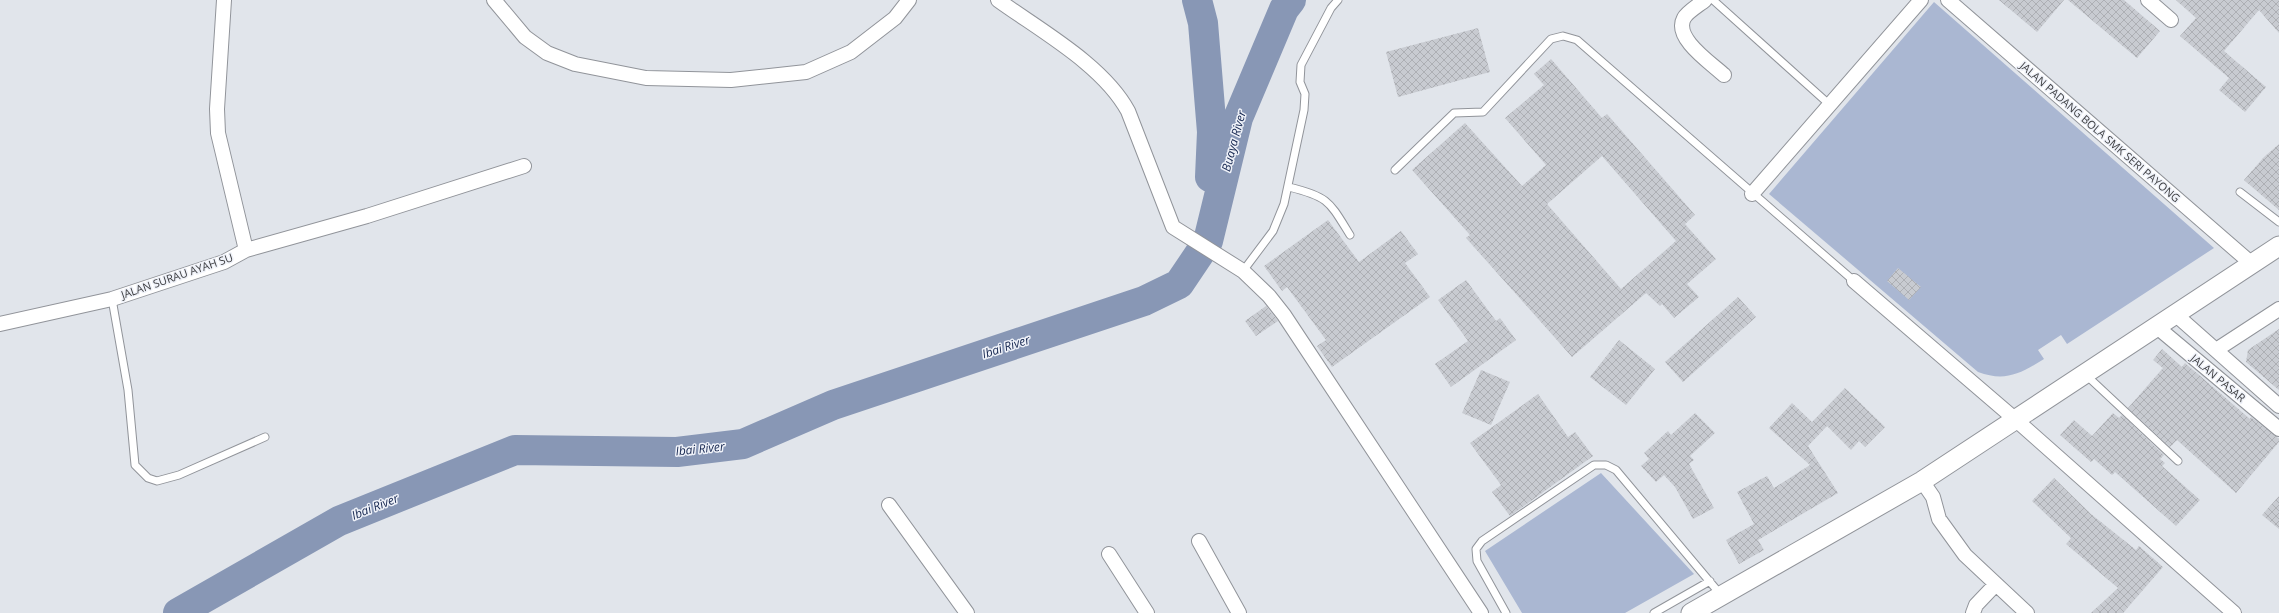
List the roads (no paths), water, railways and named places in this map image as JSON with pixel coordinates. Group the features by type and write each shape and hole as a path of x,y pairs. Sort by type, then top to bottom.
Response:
{"main road":[{"path":"1691,613 1922,481 2279,246"}],"street":[{"name":"JALAN SURAU AYAH SU","path":"0,324 112,299 224,262 246,250 218,133 217,109 224,0"},
{"path":"494,0 525,36 546,53 575,64 646,78 731,80 806,72 851,52 896,18 909,0"},
{"path":"998,0 1098,72 1119,94 1128,111 1173,226 1181,233 1244,271 1269,296 1284,316 1481,613"},
{"path":"1705,0 1684,18 1682,29 1685,39 1724,75"},
{"path":"1752,194 1921,0"},
{"name":"JALAN PADANG BOLA SMK SERI PAYONG","path":"1948,0 2252,264"},
{"path":"2148,0 2171,20"},
{"path":"246,250 367,216 524,166"},
{"path":"1854,281 2016,420 2234,613"},
{"path":"2216,350 2279,309"},
{"name":"JALAN PASAR","path":"2175,314 2279,406"},
{"name":"JALAN PASAR","path":"2157,326 2279,429"},
{"path":"1922,481 1933,497 1940,519 1965,556 2027,613"},
{"path":"889,505 967,613"},
{"path":"1199,541 1239,613"},
{"path":"1109,554 1147,613"},
{"path":"1973,613 1976,605 1996,584"}],"lane":[{"path":"1244,271 1273,231 1289,187 1304,110 1305,94 1300,77 1301,65 1331,8 1338,0"},
{"path":"1713,0 1830,106"},
{"path":"1394,170 1454,113 1483,112 1551,39 1563,36 1577,40 1752,194 1854,281"},
{"path":"1289,187 1311,192 1324,198 1333,208 1350,235"},
{"path":"2240,192 2279,222"},
{"path":"112,299 128,390 135,465 148,478 157,481 179,475 265,437"},
{"path":"2085,374 2178,461"},
{"path":"1506,613 1477,561 1476,549 1482,541 1594,465 1606,465 1616,470 1722,596"},
{"path":"1654,613 1710,581"}],"waterway":[{"path":"1197,0 1203,23 1212,132 1210,177"},
{"name":"Ibai River","path":"178,613 339,521 515,450 677,452 743,444 833,405 1144,301 1179,284 1208,241 1238,118 1284,9 1291,0"}],"water label":[{"name":"Buaya River","path":"1234,141"}]}
